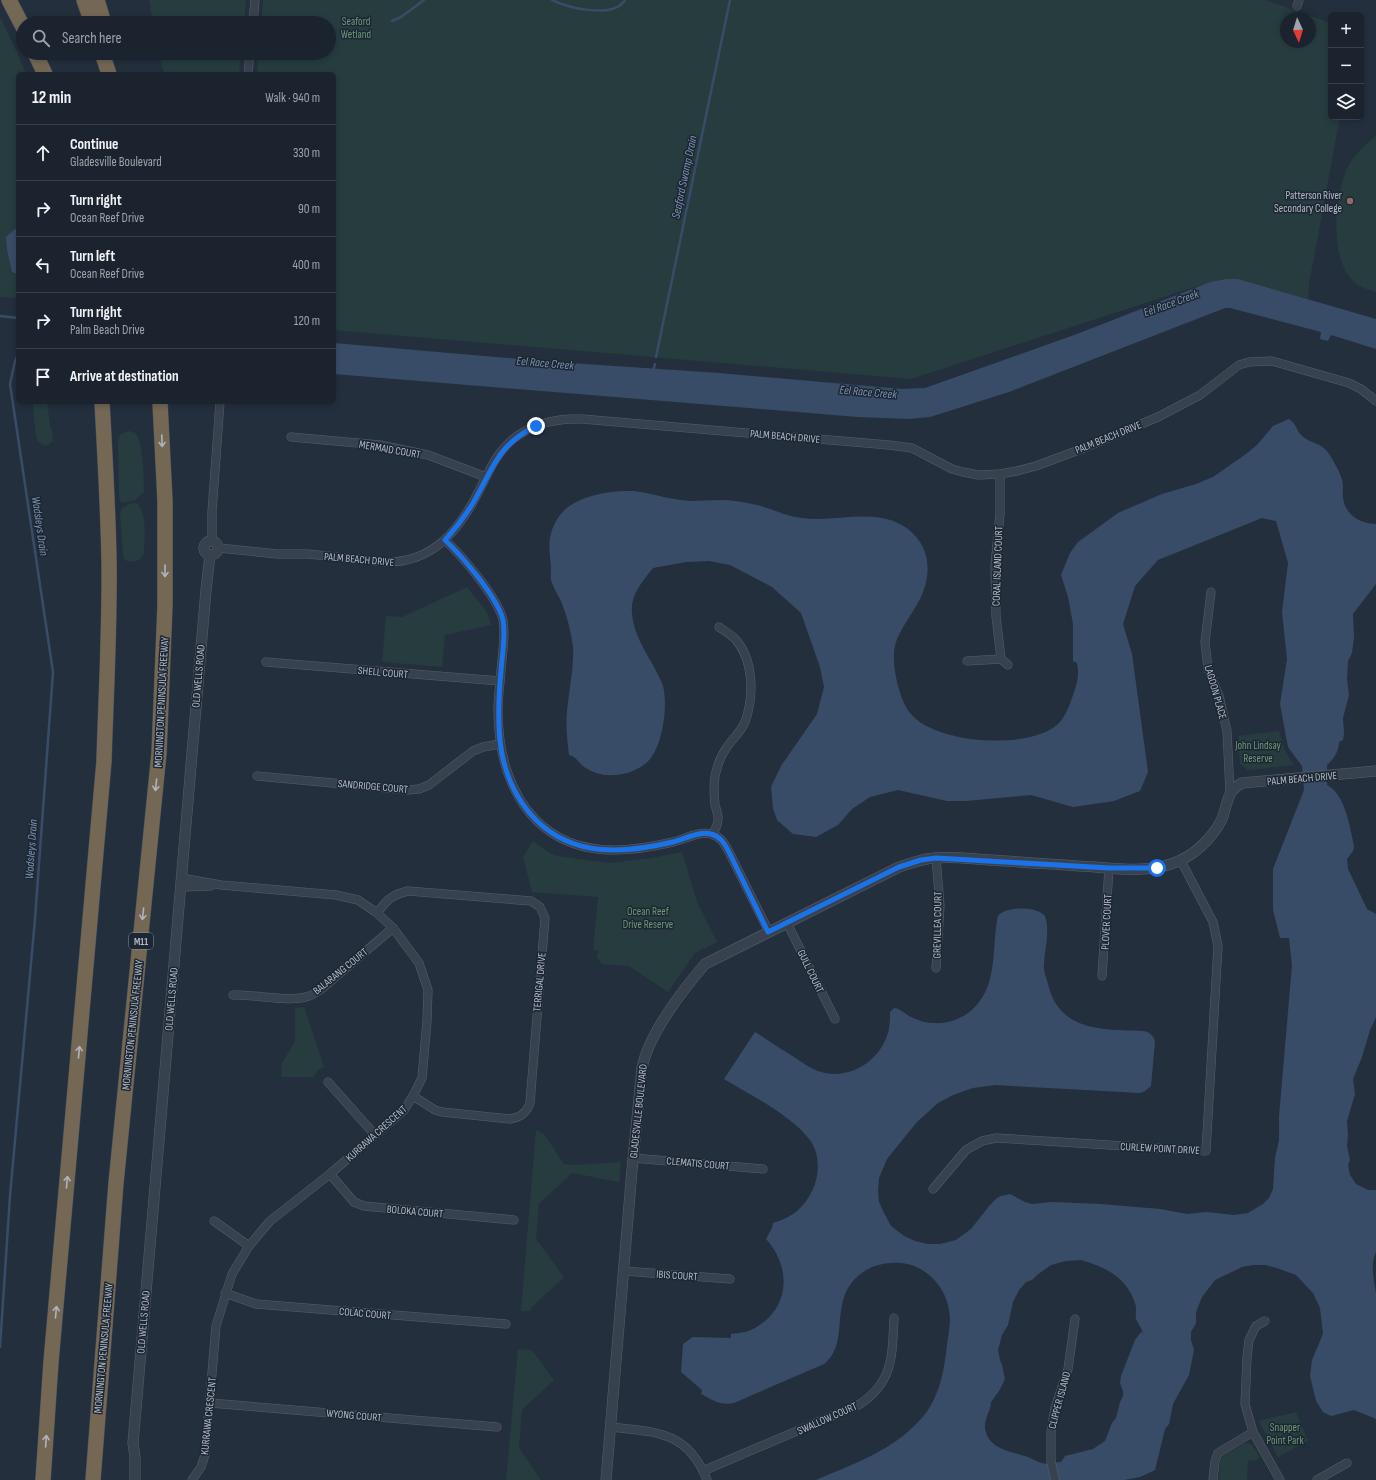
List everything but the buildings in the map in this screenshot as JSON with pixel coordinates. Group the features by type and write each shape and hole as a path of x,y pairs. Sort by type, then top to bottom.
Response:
{"highway":[{"path":"9,0 17,16"},
{"path":"21,0 27,16"},
{"path":"84,0 90,16"},
{"path":"97,0 102,16"},
{"path":"39,60 45,72"},
{"path":"42,60 45,72"},
{"path":"104,60 108,72"},
{"path":"110,60 113,72"},
{"path":"43,1480 104,761 108,665 109,561 102,404"},
{"name":"MORNINGTON PENINSULA FREEWAY","path":"93,1480 116,1183 159,753 165,605 164,501 160,404"}],"street":[{"path":"254,16 255,0"},
{"path":"248,72 249,60"},
{"name":"PALM BEACH DRIVE","path":"215,544 277,554 308,554 397,562 414,558 430,552 445,540 467,513 500,453 513,439 544,423 562,419 912,448 952,469 978,475 1000,474 1036,466 1158,417 1200,396 1239,364 1249,362 1272,361 1349,383 1361,389 1376,401"},
{"path":"215,544 212,512 220,404"},
{"name":"MERMAID COURT","path":"291,437 380,445 428,455 486,477"},
{"name":"CORAL ISLAND COURT","path":"1000,474 1000,514 995,565 996,616 1002,659"},
{"path":"445,540 481,581 498,605 503,620 504,634 498,708 500,744 507,773 525,808 550,832 569,843 589,849 630,850 654,846 703,833 713,834 722,840 728,850 768,932"},
{"name":"OLD WELLS ROAD","path":"130,1480 129,1460 133,1443 206,590 210,555 216,554 215,544"},
{"name":"LAGOON PLACE","path":"1210,592 1205,642 1208,669 1219,696 1227,730 1230,792"},
{"path":"713,834 716,829 718,818 715,806 714,790 716,773 720,760 727,747 737,736 745,722 751,690 747,661 742,649 736,639 719,627"},
{"path":"967,661 1002,659 1008,665"},
{"name":"SHELL COURT","path":"266,662 500,681"},
{"name":"SANDRIDGE COURT","path":"257,776 408,790 419,789 430,786 472,751 500,744"},
{"name":"PALM BEACH DRIVE","path":"1230,792 1234,787 1242,783 1376,771"},
{"name":"GLADESVILLE BOULEVARD","path":"606,1480 642,1068 645,1055 652,1038 687,985 705,964 899,867 921,860 936,858 1109,868 1157,868 1181,861 1200,847 1216,830 1222,818 1230,792"},
{"name":"GREVILLEA COURT","path":"936,858 940,906 936,968"},
{"name":"CURLEW POINT DRIVE","path":"933,1189 966,1150 982,1141 996,1138 1206,1151 1218,946 1213,922 1181,861"},
{"name":"PLOVER COURT","path":"1102,976 1109,868"},
{"name":"KURRAWA CRESCENT","path":"180,883 194,888 222,885 336,895 358,900 377,913 393,928 419,963 428,990 422,1078 404,1110 330,1174 270,1221 249,1246 232,1274 216,1326 205,1455 201,1467 194,1479"},
{"name":"TERRIGAL DRIVE","path":"377,913 390,897 397,893 408,891 531,901 540,907 545,918 530,1103 525,1113 517,1117 510,1118 457,1114 436,1110 413,1096"},
{"name":"GULL COURT","path":"787,923 835,1019"},
{"name":"BALARANG COURT","path":"233,995 246,994 291,998 310,996 320,990 393,928"},
{"path":"328,1082 374,1136"},
{"name":"CLEMATIS COURT","path":"633,1158 763,1169"},
{"name":"BOLOKA COURT","path":"330,1174 351,1198 364,1206 514,1220"},
{"path":"214,1221 249,1246"},
{"name":"IBIS COURT","path":"624,1271 730,1279"},
{"name":"COLAC COURT","path":"225,1293 256,1304 506,1324"},
{"name":"SWALLOW COURT","path":"704,1471 860,1404 870,1397 878,1388 889,1366 894,1318"},
{"name":"CLIPPER ISLAND","path":"1055,1480 1051,1462 1052,1426 1055,1408 1068,1369 1075,1319"},
{"path":"1265,1321 1257,1325 1250,1337 1245,1404 1253,1432 1280,1480"},
{"name":"WYONG COURT","path":"210,1403 497,1427"},
{"path":"611,1427 652,1432 671,1437 690,1452 704,1471 707,1480"},
{"path":"1213,1480 1215,1461 1218,1453 1253,1432"},
{"name":"OLD WELLS ROAD","path":"133,1443 135,1457 135,1480"},
{"path":"1317,1480 1347,1463"}],"green space":[{"path":"149,0 246,0 245,16 152,16"},
{"name":"Seaford Wetland","path":"263,0 1266,0 1300,12 1280,12 1280,48 1316,48 1316,18 1328,22 1328,120 1339,120 1309,284 1308,299 1238,279 1226,279 1210,282 911,379 336,330 336,72 257,72 258,60 336,60 336,16 262,16"},
{"path":"0,17 16,50 16,60 20,60 25,72 16,72 16,298 0,297"},
{"path":"161,60 240,60 239,72 164,72"},
{"path":"1376,136 1376,292 1363,288 1357,284 1352,280 1345,269 1337,240 1336,223 1340,191 1349,165 1361,149"},
{"path":"33,404 47,404 53,436 52,442 46,446 38,441 34,422"},
{"path":"129,431 137,435 141,446 144,492 135,500 122,503 119,496 118,440 121,434"},
{"path":"133,503 138,504 141,510 145,528 144,554 140,559 133,562 125,560 123,555 120,513 123,507"},
{"path":"467,587 487,612 491,625 445,635 442,667 382,662 386,616 402,617"},
{"name":"John Lindsay Reserve","path":"1279,731 1285,751 1294,765 1248,770 1240,764 1238,736"},
{"name":"Ocean Reef Drive Reserve","path":"533,841 556,856 609,863 652,858 682,852 697,902 717,942 695,953 668,992 629,966 602,964 597,957 598,951 593,950 598,897 532,892 523,857"},
{"path":"304,1007 324,1067 318,1070 313,1077 281,1077 282,1063 295,1042 295,1008"},
{"path":"536,1130 544,1134 564,1164 576,1165 621,1162 619,1182 572,1173 539,1204 536,1239 564,1277 531,1308 531,1311 521,1311"},
{"path":"518,1349 532,1350 554,1380 522,1410 519,1448 541,1480 506,1480"},
{"name":"Snapper Point Park","path":"1296,1412 1308,1441 1278,1457 1259,1421"},
{"path":"1245,1443 1250,1444 1260,1457 1256,1460 1248,1461 1247,1480 1219,1480 1220,1462 1223,1456"}],"water":[{"path":"16,229 16,273 12,272 6,237"},
{"path":"1226,279 1238,279 1376,319 1376,349 1331,335 1328,341 1320,339 1321,332 1230,308 1225,308 1009,392 930,417 908,419 858,417 336,374 336,343 902,389 925,388 1077,334 1210,282"},
{"path":"1289,419 1294,423 1302,436 1324,448 1331,457 1341,477 1343,484 1344,504 1350,514 1359,520 1370,524 1376,524 1376,584 1353,614 1354,638 1352,653 1348,661 1347,679 1349,695 1343,718 1344,734 1343,740 1339,742 1336,755 1327,765 1327,785 1333,789 1338,796 1346,812 1354,846 1353,851 1347,859 1348,869 1367,909 1376,914 1376,1017 1353,1079 1355,1094 1347,1121 1347,1146 1350,1160 1348,1165 1350,1175 1356,1184 1368,1190 1376,1190 1376,1252 1373,1267 1376,1293 1376,1420 1354,1410 1331,1416 1323,1412 1316,1401 1310,1376 1312,1360 1323,1334 1320,1308 1313,1293 1296,1275 1265,1265 1253,1265 1242,1267 1215,1280 1202,1297 1196,1312 1196,1323 1191,1332 1191,1340 1194,1350 1189,1375 1173,1404 1169,1424 1165,1429 1155,1470 1140,1477 1124,1480 816,1480 871,1456 885,1448 909,1431 920,1420 932,1404 940,1385 950,1325 949,1308 946,1298 935,1281 919,1268 900,1263 883,1264 872,1267 862,1273 849,1286 841,1310 839,1334 836,1345 832,1355 824,1364 729,1404 717,1402 701,1394 702,1390 681,1372 683,1344 693,1337 731,1338 731,1334 755,1328 767,1320 775,1310 781,1299 783,1275 780,1262 766,1239 773,1223 792,1215 802,1206 810,1195 817,1177 818,1163 813,1144 801,1130 770,1106 724,1079 755,1032 809,1067 818,1071 829,1074 850,1072 859,1068 876,1055 887,1036 889,1030 890,1012 894,1008 918,1020 929,1023 938,1023 960,1018 976,1006 987,988 990,978 998,916 1008,910 1014,909 1022,908 1035,910 1045,916 1047,923 1044,970 1055,1003 1064,1013 1075,1021 1087,1026 1115,1030 1148,1032 1154,1038 1155,1042 1151,1086 1140,1093 995,1085 973,1088 953,1095 938,1103 917,1122 887,1159 879,1178 879,1202 891,1226 904,1236 927,1244 940,1244 956,1240 971,1229 997,1198 1010,1194 1032,1204 1052,1202 1101,1204 1160,1209 1187,1214 1206,1212 1234,1215 1248,1213 1263,1204 1269,1198 1273,1189 1275,1158 1279,1140 1279,1117 1292,965 1289,938 1280,938 1273,910 1273,869 1304,790 1302,766 1288,747 1280,704 1287,659 1282,612 1288,563 1276,521 1262,518 1158,560 1135,586 1123,624 1132,654 1148,772 1140,791 1114,801 1073,807 1031,795 966,801 947,801 898,790 870,797 852,809 838,825 816,837 793,834 777,820 773,808 771,787 781,766 817,714 824,687 820,667 801,613 772,587 730,565 709,561 686,562 653,568 635,595 632,606 633,623 640,641 662,683 665,700 664,722 655,752 650,759 635,770 617,775 605,775 589,770 575,757 569,755 567,710 573,647 565,612 551,579 550,536 554,524 564,510 572,504 603,493 624,491 640,492 690,501 736,501 758,505 802,518 829,519 870,517 883,518 896,522 916,536 925,553 928,571 924,590 900,633 894,650 894,666 898,686 906,708 923,724 940,732 982,740 1025,738 1043,733 1060,722 1068,709 1076,686 1078,672 1077,663 1073,661 1073,624 1068,597 1061,575 1070,553 1078,542 1118,513 1162,494 1196,484 1213,477 1257,445 1273,426","holes":["1081,1260 1107,1270 1121,1280 1127,1287 1135,1303 1136,1319 1143,1334 1141,1332 1135,1340 1121,1376 1120,1383 1123,1396 1116,1418 1112,1423 1105,1441 1093,1449 1065,1456 1061,1462 1044,1464 1000,1448 990,1441 987,1435 985,1424 991,1402 1005,1379 998,1350 1002,1335 1008,1325 1013,1302 1019,1290 1026,1282 1032,1280 1051,1265 1066,1261"]}],"waterway":[{"path":"392,21 401,17 424,0"},
{"path":"552,0 579,9 590,10 611,9 619,6 625,0"},
{"name":"Seaford Swamp Drain","path":"656,357 730,0"},
{"name":"Eel Race Creek","path":"0,316 16,318"},
{"name":"Wadsleys Drain","path":"0,1347 10,1196 35,919 53,672 10,384 16,359"},
{"name":"Seaford Swamp Drain","path":"653,371 655,364"}],"place":[{"name":"Patterson River Secondary College","path":"1350,201"}],"route":[{"path":"536,426 513,439 500,453 493,463 473,504 460,523 445,540 451,545 481,581 498,605 503,620 504,634 498,708 500,744 507,773 517,794 525,808 550,832 569,843 589,849 609,850 630,850 675,842 703,833 713,834 722,840 728,850 768,932 899,867 921,860 936,858 961,858 1109,868 1157,868"}]}
